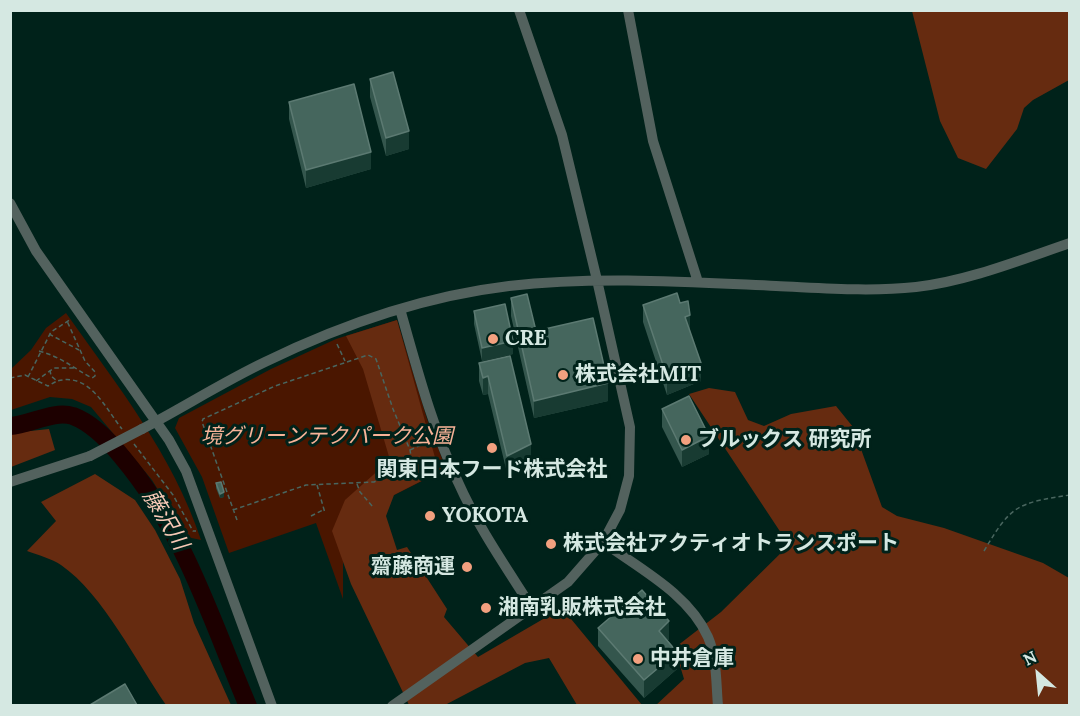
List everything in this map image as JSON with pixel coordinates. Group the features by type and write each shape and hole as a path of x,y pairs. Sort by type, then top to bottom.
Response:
{"street":[{"path":"392,705 568,582 603,542 620,510 629,476 630,427 597,280 562,135 519,10"},
{"path":"628,10 653,141 698,282"},
{"path":"10,203 36,251 155,422 186,471 209,530 254,662 272,705"},
{"path":"10,482 90,456 264,362 332,332 400,309 509,286 597,280 859,289 917,287 969,275 1070,243"},
{"path":"400,309 439,437 458,484 492,548 532,608"},
{"path":"603,542 682,600 698,619 709,638 714,660 718,705"}],"path":[{"path":"28,377 39,351 50,334 67,321 80,351 95,376 92,378 61,357 39,351"},
{"path":"332,332 345,361"},
{"path":"50,334 80,351"},
{"path":"233,510 306,485 374,482 405,468 411,456 410,450 376,359 368,355 345,361 275,386 203,419 233,510 237,520"},
{"path":"36,381 50,370 64,367 75,368"},
{"path":"50,370 51,376 57,381"},
{"path":"10,378 18,375 28,377 48,386 57,381 69,379 94,390 127,435"},
{"path":"410,450 439,437"},
{"path":"135,444 173,495 193,531 209,530"},
{"path":"357,483 360,492 373,507"},
{"path":"310,516 325,511 317,484"},
{"path":"984,551 1001,521 1011,510 1041,499 1070,495"}],"green space":[{"path":"66,313 124,394 159,450 189,509 201,540 187,537 152,480 91,407 72,399 50,397 11,410 11,369 31,350 46,328"},
{"name":"境グリーンテクパーク公園","path":"397,320 427,419 446,469 382,501 350,525 343,564 343,599 316,523 229,553 202,477 175,428 179,418 271,369 336,339"}],"shaded area":[{"path":"912,11 1069,11 1069,80 1033,100 1024,108 1017,129 986,169 958,158 940,121"},
{"path":"397,320 439,472 394,495 386,516 397,550 407,547 447,609 444,617 478,657 562,608 642,705 577,705 549,658 525,663 445,705 409,705 351,584 332,531 345,500 390,460 363,369 346,336"},
{"path":"709,388 735,392 748,420 764,426 791,414 836,406 853,427 882,507 897,516 944,528 1043,563 1069,578 1069,705 655,706 684,679 677,646 721,612 789,545 689,394"},
{"path":"49,429 55,450 11,467 11,433"},
{"path":"95,474 135,500 155,530 180,579 194,623 231,705 166,705 118,630 91,593 61,565 27,551 56,521 41,502"}],"building":[{"path":"393,72 409,131 386,138 370,79"},
{"path":"354,84 371,152 306,170 289,102"},
{"path":"677,293 680,303 688,301 690,315 685,317 701,363 667,377 643,305"},
{"name":"株式会社MIT","path":"527,294 536,331 593,318 608,383 534,401 511,298"},
{"name":"CRE","path":"505,304 513,341 482,348 474,311"},
{"path":"510,356 531,444 507,456 488,376 483,378 479,363"},
{"path":"689,396 709,436 682,450 662,409"},
{"path":"221,482 224,492 220,494 216,483"},
{"name":"中井倉庫","path":"642,590 669,621 659,631 677,652 644,680 598,628"},
{"path":"125,684 137,705 90,705"}],"waterway":[{"name":"藤沢川","path":"10,426 50,416 73,416 94,428 117,451 144,486 180,545 248,706"}],"place":[{"name":"CRE","path":"493,339"},
{"name":"株式会社MIT","path":"563,375"},
{"name":"ブルックス 研究所","path":"686,440"},
{"name":"関東日本フード株式会社","path":"492,448"},
{"name":"YOKOTA","path":"430,516"},
{"name":"株式会社アクティオトランスポート","path":"551,544"},
{"name":"齋藤商運","path":"467,567"},
{"name":"湘南乳販株式会社","path":"486,608"},
{"name":"中井倉庫","path":"638,659"}]}
